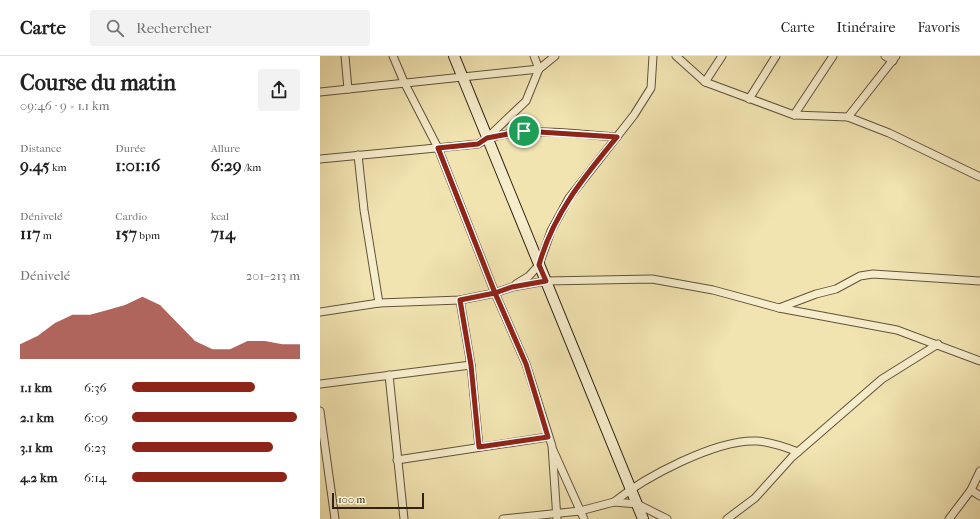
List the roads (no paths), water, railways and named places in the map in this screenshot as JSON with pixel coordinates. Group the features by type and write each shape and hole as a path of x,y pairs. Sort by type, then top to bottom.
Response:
{"street":[{"path":"345,56 348,89"},
{"path":"394,56 404,82 438,148 495,293 526,364 548,437 584,519"},
{"path":"454,56 632,488 643,519"},
{"path":"534,56 539,69"},
{"path":"320,159 358,154 478,144 487,138 526,101 539,69 555,56"},
{"path":"512,287 529,276 539,265 551,231 568,198 634,115 651,88 653,56"},
{"path":"676,56 705,82 794,115 848,117 889,133 980,177"},
{"path":"705,82 722,56"},
{"path":"749,99 776,56"},
{"path":"794,115 833,56"},
{"path":"848,117 895,58 885,56"},
{"path":"320,92 539,69"},
{"path":"487,138 524,131 617,137"},
{"path":"358,154 364,210 379,303"},
{"path":"779,308 836,289 860,276 873,274 980,281"},
{"path":"320,312 379,303 460,300 495,293 512,287 546,281 652,279 713,290 779,308 897,330 938,344 980,361"},
{"path":"460,300 471,365 479,447"},
{"path":"727,519 755,498 798,452 882,379 938,344"},
{"path":"320,384 471,365"},
{"path":"389,375 404,519"},
{"path":"320,411 324,467 335,519"},
{"path":"397,460 548,437"},
{"path":"614,502 632,488 685,459 730,445 756,441 779,445 798,452"},
{"path":"552,446 556,516"},
{"path":"949,519 971,490 980,471"},
{"path":"971,490 980,496"},
{"path":"503,519 556,516 614,502 637,504 667,519"}]}
